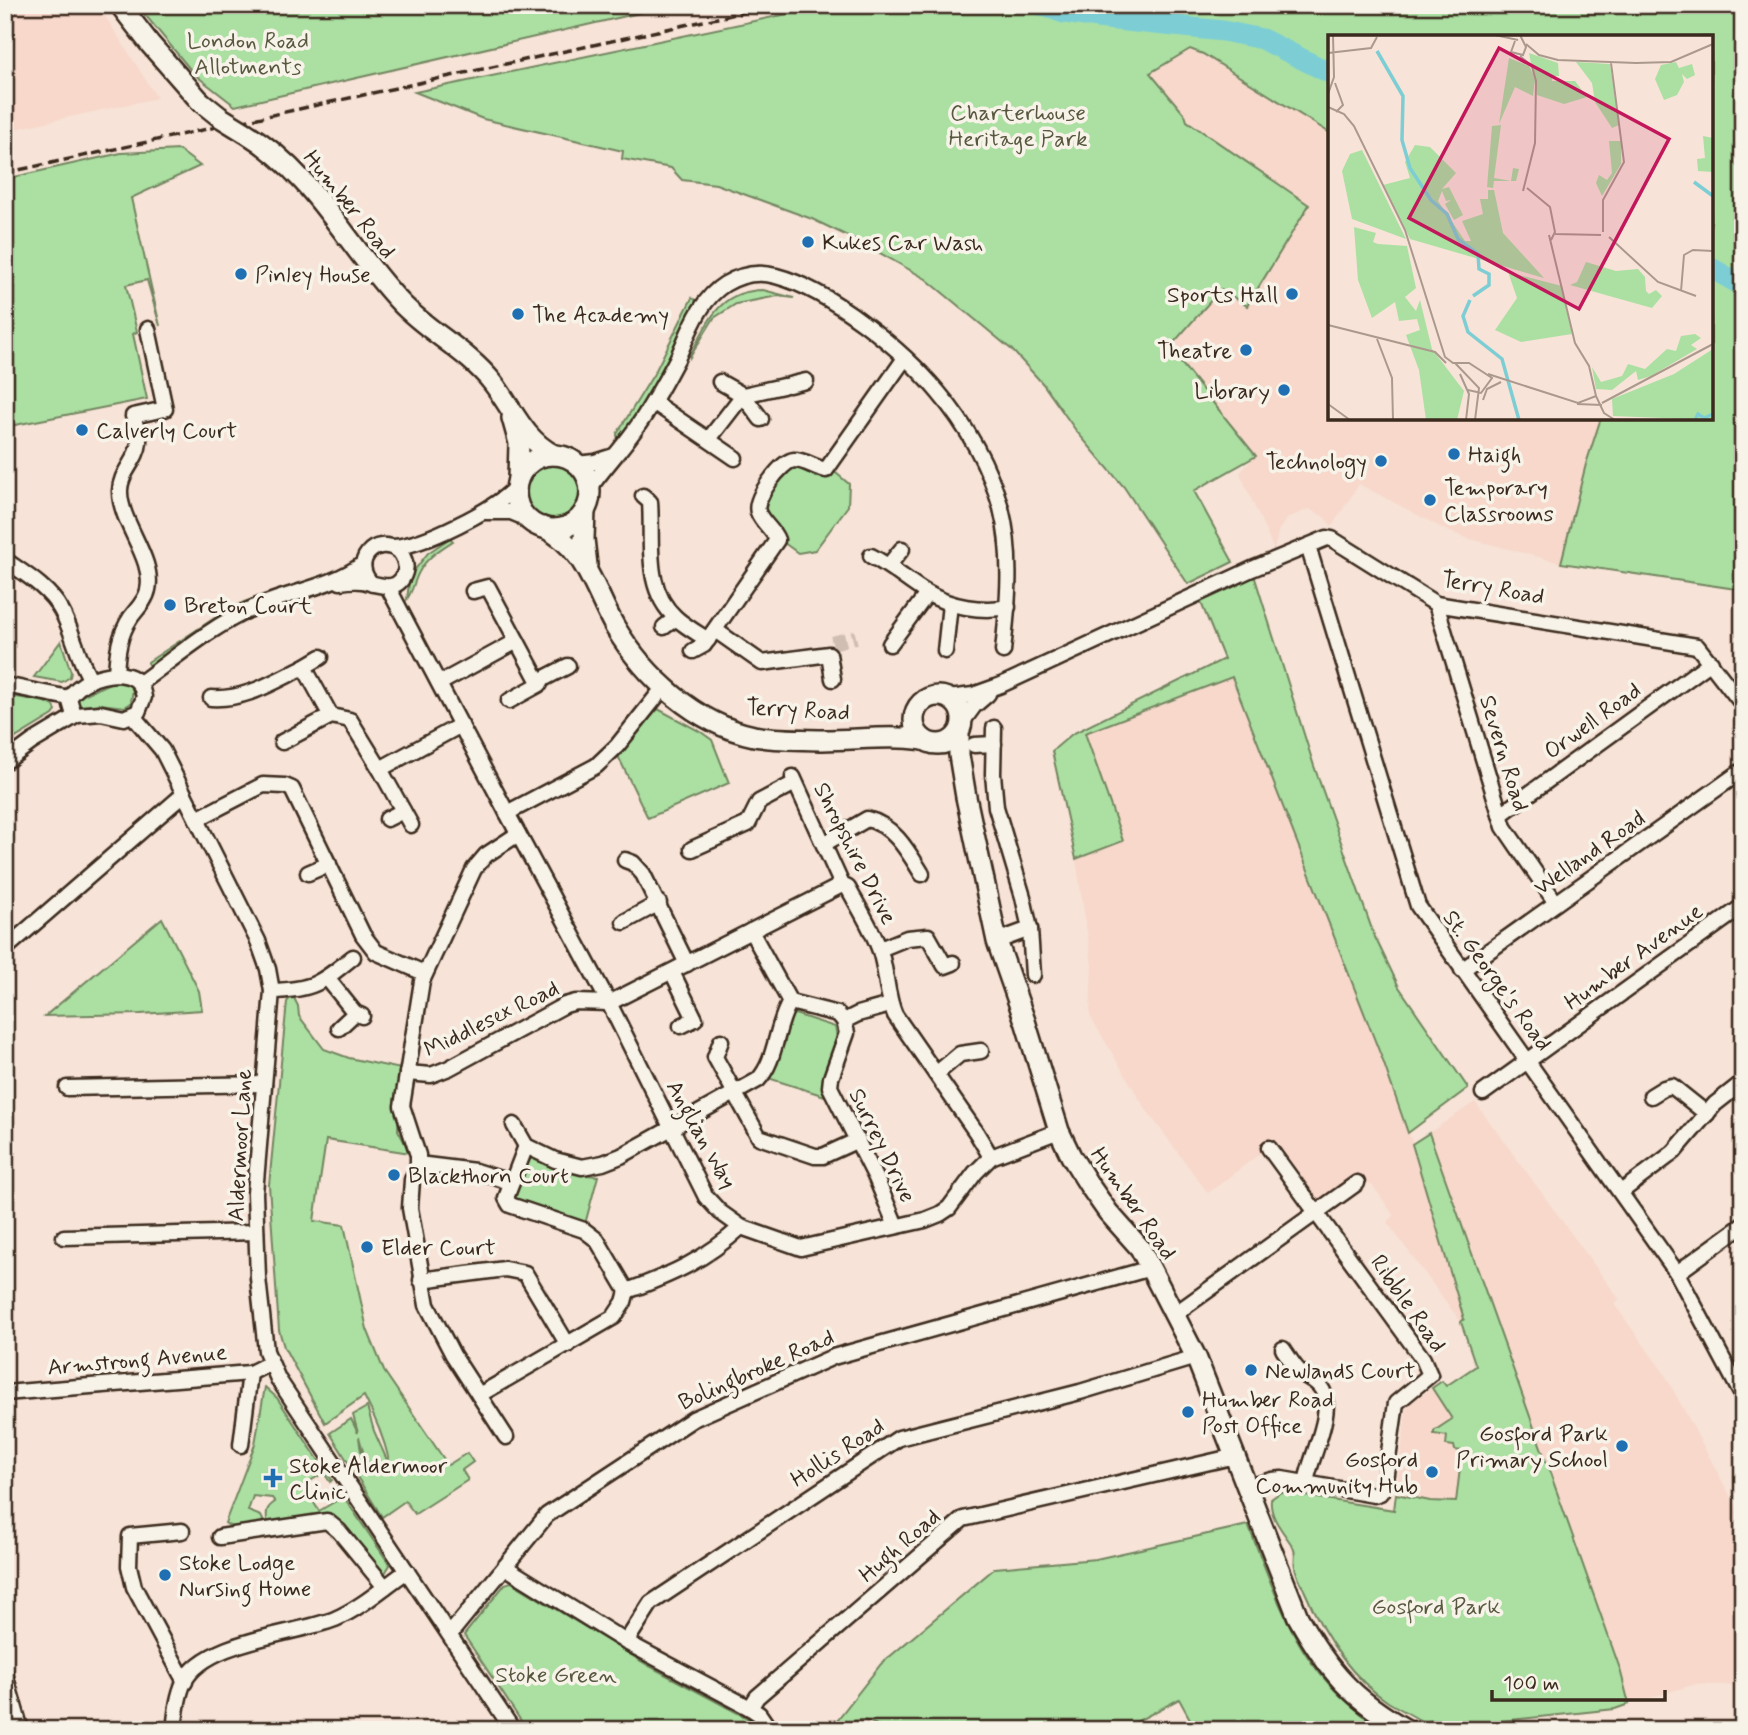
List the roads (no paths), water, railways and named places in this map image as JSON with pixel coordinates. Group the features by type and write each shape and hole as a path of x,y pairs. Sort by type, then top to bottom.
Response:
{"main road":[{"name":"Humber Road","path":"120,5 173,72 200,101 220,117 264,144 294,169 381,281 403,305 470,359 493,383 539,447 554,455"},
{"name":"Humber Road","path":"509,408 519,443 517,483"},
{"path":"554,455 567,457 577,464 587,479 587,501 574,522 562,528 536,523 518,504 517,483 524,468 534,460 554,455"},
{"name":"Terry Road","path":"587,501 585,554 589,573"},
{"name":"Terry Road","path":"536,523 558,534 568,543 589,573 622,637 643,666 664,687 718,723 757,736 825,740 869,737 930,742"},
{"path":"936,695 949,698 960,709 965,733 952,740 930,742 916,729 914,715 926,699 936,695"},
{"name":"Terry Road","path":"869,737 896,728 914,715"},
{"name":"Humber Road","path":"965,733 959,755 965,797 997,942 1025,1019 1059,1131 1089,1185 1108,1212 1140,1248 1196,1357 1298,1617 1330,1668 1356,1696 1376,1712 1407,1730"},
{"name":"Humber Road","path":"930,742 947,756 965,797"}],"street":[{"path":"587,501 594,482 653,402 702,306 723,285 751,274 776,276 812,292 860,320 889,342 938,392 983,458 1001,509 1007,548 1008,607 1003,651"},
{"path":"116,674 121,637 129,620 145,599 149,581 146,565 121,502 122,479 136,455 139,440 133,416 165,409 148,329"},
{"path":"693,651 704,645 777,540 758,512 757,504 769,482 785,463 793,460 826,470 905,359"},
{"path":"709,439 743,395 806,381"},
{"path":"720,382 743,395 761,419"},
{"path":"653,402 735,458"},
{"path":"577,464 615,456"},
{"path":"372,584 367,579 363,564 372,549 378,546 393,547 420,542 431,537 496,505 517,483"},
{"path":"643,496 650,502 652,577 665,606 676,618 762,663 831,648 834,679"},
{"path":"480,513 511,512 536,523"},
{"path":"333,582 352,581 388,587 402,578 416,549 431,537"},
{"name":"Terry Road","path":"949,698 984,692 1001,685 1078,647 1327,538 1436,604 1699,647 1743,705"},
{"name":"St. George's Road","path":"1308,546 1418,905 1677,1273 1743,1397"},
{"path":"393,547 403,555 406,566"},
{"path":"889,565 902,549"},
{"path":"871,556 889,565 927,594 950,604 993,610 1008,607"},
{"path":"5,559 56,601 81,664 91,680"},
{"path":"139,683 239,615 255,607 333,582 363,564"},
{"path":"473,591 490,581 517,641 539,681"},
{"path":"380,769 461,725 388,587"},
{"path":"890,644 927,594"},
{"path":"945,651 950,604"},
{"name":"Severn Road","path":"1436,604 1504,827 1556,903"},
{"path":"664,627 676,618"},
{"path":"440,683 517,641"},
{"path":"211,698 230,699 246,695 321,657"},
{"name":"Orwell Road","path":"1500,815 1711,662"},
{"path":"509,701 568,666"},
{"path":"304,667 331,716"},
{"path":"5,762 77,715 101,713 124,718 133,716 144,698 139,683 127,675 116,674 91,680 69,698 70,707 77,715"},
{"path":"5,685 69,698"},
{"name":"Terry Road","path":"965,733 983,697 1001,685"},
{"path":"507,813 596,766 618,746 664,687"},
{"name":"Aldermoor Lane","path":"133,716 162,750 258,941 268,969 272,991 256,1179 256,1232 262,1329 270,1363 407,1571"},
{"path":"282,743 331,716 350,720 411,825"},
{"name":"Anglian Way","path":"461,725 609,1003 706,1197 720,1212 741,1227 801,1248 925,1220 949,1208 975,1173 991,1157 1059,1131"},
{"path":"994,728 996,807 1023,897 1030,929 1033,975"},
{"path":"965,733 993,744"},
{"name":"Welland Road","path":"1462,970 1743,770"},
{"name":"Shropshire Drive","path":"692,849 748,824 759,802 794,780 842,885 848,888 880,949 890,1005 900,1024 991,1157"},
{"path":"197,819 263,785 292,789 363,935 376,952 424,973"},
{"path":"5,948 184,794"},
{"path":"387,819 403,811"},
{"path":"824,844 867,819 877,821 905,846 922,874"},
{"path":"506,1437 431,1316 421,1280 410,1209 412,1180 418,1164 418,1155 402,1106 424,973 474,869 486,855 518,834"},
{"path":"625,860 634,863 643,874 687,964"},
{"path":"308,873 329,864"},
{"name":"Middlesex Road","path":"407,1073 431,1075 440,1072 565,1005 576,1002 609,1003 842,885"},
{"path":"624,922 659,903"},
{"name":"Humber Avenue","path":"1483,1093 1743,906"},
{"path":"997,942 1030,929"},
{"path":"751,931 790,1002 838,1014 844,1021 890,1005"},
{"name":"Shropshire Drive","path":"880,949 906,938 928,936 941,962 945,966 953,963"},
{"path":"272,991 303,990 327,978 352,957"},
{"path":"672,972 695,1020 681,1026"},
{"path":"327,978 358,1014 340,1028"},
{"path":"514,1125 526,1146 537,1153 582,1167 621,1156 758,1080 763,1074 784,1012 790,1002"},
{"name":"Surrey Drive","path":"844,1021 847,1033 830,1087 858,1140 896,1226"},
{"path":"721,1041 715,1057 755,1132 763,1139 815,1156 823,1156 858,1140"},
{"path":"936,1074 960,1055 981,1051"},
{"path":"1621,1192 1674,1152 1715,1104 1743,1082"},
{"path":"67,1088 264,1084"},
{"path":"1651,1096 1672,1086 1707,1114"},
{"path":"479,1395 614,1317 624,1302 627,1291 597,1240 584,1230 510,1205 506,1198 510,1182 526,1146"},
{"name":"Ribble Road","path":"1269,1148 1317,1211 1429,1371 1428,1377 1396,1402 1384,1487 1380,1493 1374,1495 1306,1483"},
{"path":"418,1164 475,1171 510,1182"},
{"path":"1174,1314 1357,1183"},
{"path":"1677,1273 1743,1225"},
{"path":"627,1291 670,1275 718,1248 741,1227"},
{"path":"64,1237 256,1232"},
{"name":"Bolingbroke Road","path":"450,1634 547,1515 693,1419 833,1357 1151,1268"},
{"path":"421,1280 505,1269 525,1273 568,1345"},
{"path":"1248,1487 1272,1480 1306,1483 1319,1445 1325,1411 1324,1391 1314,1380 1301,1373 1283,1349"},
{"name":"Hollis Road","path":"626,1642 651,1603 899,1437 1080,1392 1196,1357"},
{"name":"Armstrong Avenue","path":"5,1393 250,1373 270,1363"},
{"path":"241,1445 250,1373"},
{"name":"Hugh Road","path":"750,1708 757,1697 963,1519 1236,1456"},
{"path":"220,1537 327,1521 339,1531 385,1587"},
{"path":"182,1531 130,1536 129,1566 134,1587 185,1682"},
{"path":"505,1567 626,1642 750,1708 759,1714 769,1727 782,1730"},
{"path":"174,1730 178,1701 185,1682 194,1669 212,1655 334,1619 407,1571 513,1730"},
{"path":"5,1674 21,1730"}],"waterway":[{"path":"1041,5 1064,13 1096,18 1223,31 1262,39 1328,72"},
{"path":"1713,269 1743,286"}],"tunnel":[{"path":"832,643 856,637"}],"railway":[{"path":"5,173 777,5"}],"place":[{"name":"Kukes Car Wash","path":"808,242"},
{"name":"Pinley House","path":"241,274"},
{"name":"Sports Hall","path":"1292,294"},
{"name":"The Academy","path":"518,314"},
{"name":"Theatre","path":"1246,350"},
{"name":"Library","path":"1284,390"},
{"name":"Calverly Court","path":"82,430"},
{"name":"Haigh","path":"1454,454"},
{"name":"Technology","path":"1381,461"},
{"name":"Temporary Classrooms","path":"1430,500"},
{"name":"Breton Court","path":"170,605"},
{"name":"Blackthorn Court","path":"394,1175"},
{"name":"Elder Court","path":"367,1247"},
{"name":"Newlands Court","path":"1251,1370"},
{"name":"Humber Road Post Office","path":"1188,1412"},
{"name":"Gosford Park Primary School","path":"1622,1446"},
{"name":"Gosford Community Hub","path":"1432,1472"},
{"name":"Stoke Aldermoor Clinic","path":"273,1478"},
{"name":"Stoke Lodge Nursing Home","path":"165,1575"}],"park label":[{"name":"London Road Allotments","path":"248,53"},
{"name":"Charterhouse Heritage Park","path":"1018,125"},
{"name":"Gosford Park","path":"1436,1606"},
{"name":"Stoke Green","path":"556,1674"}]}
